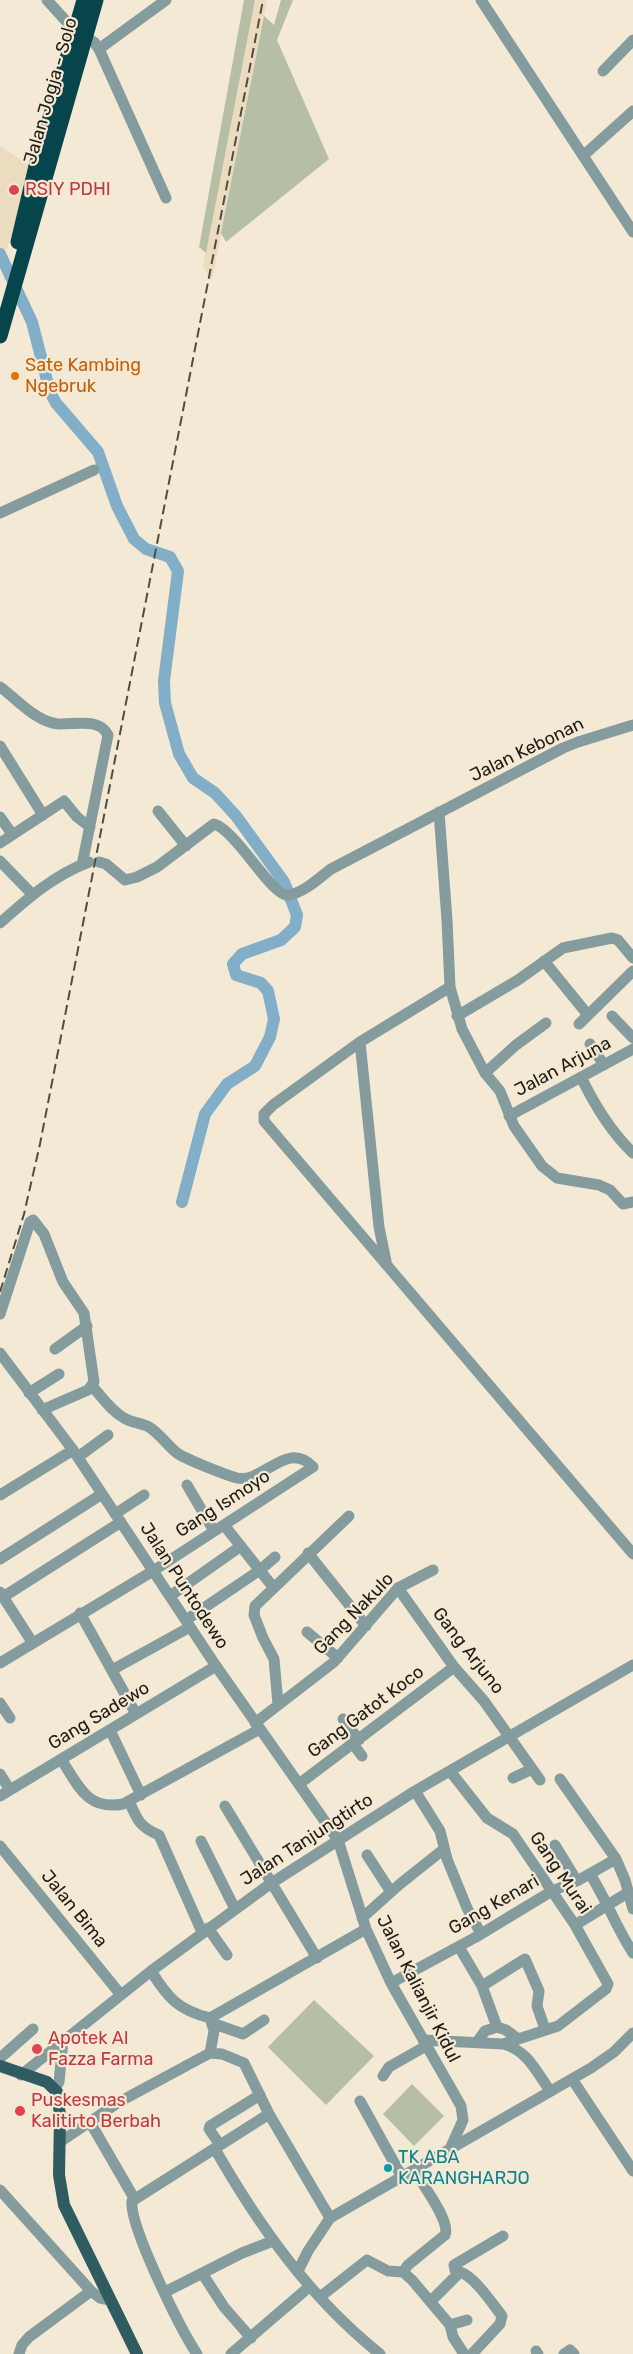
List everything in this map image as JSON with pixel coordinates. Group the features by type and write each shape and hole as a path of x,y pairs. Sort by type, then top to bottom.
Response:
{"highway":[{"name":"Jalan Jogja - Solo","path":"80,34 84,0"},
{"name":"Jalan Jogja - Solo","path":"0,336 5,296 18,260 69,71 80,34 96,0"}],"main road":[{"path":"0,2066 21,2075 47,2082 55,2088 60,2115 60,2188 64,2205 137,2354"}],"street":[{"path":"47,0 80,34 94,42 99,48 166,198"},
{"path":"99,48 166,0"},
{"path":"481,0 633,232"},
{"path":"603,71 633,40"},
{"path":"584,155 633,111"},
{"path":"0,513 94,470"},
{"path":"0,687 47,721 57,724 93,724 102,726 106,730 108,735 90,827 90,863"},
{"name":"Jalan Kebonan","path":"186,846 210,825 220,825 256,864 278,893 292,894 331,869 383,844 439,812 578,742 633,725"},
{"path":"0,746 43,815"},
{"path":"0,843 64,801 77,817 90,827"},
{"path":"0,923 32,894 53,880 90,863 106,864 119,877 130,879 157,867 186,846 158,811"},
{"path":"439,812 450,987 462,1029 485,1072 500,1091 509,1116 529,1150 542,1166 557,1178 599,1185 610,1190 623,1204 633,1202"},
{"path":"0,817 12,834"},
{"path":"0,861 32,894"},
{"path":"457,1016 518,980 563,948 612,938 618,940 633,958"},
{"path":"544,961 588,1015"},
{"path":"579,1024 633,971"},
{"path":"450,987 360,1042 269,1109 264,1114 264,1121 633,1554"},
{"path":"612,1016 633,1038"},
{"path":"485,1072 516,1045 546,1023"},
{"path":"360,1042 379,1227 388,1266"},
{"path":"590,1044 604,1065"},
{"name":"Jalan Arjuna","path":"509,1116 633,1049"},
{"path":"580,1077 603,1116 623,1144 633,1153"},
{"path":"0,1314 30,1222 33,1220 44,1234 63,1282 84,1313 94,1382 92,1386 42,1410"},
{"path":"55,1349 87,1326"},
{"name":"Jalan Puntodewo","path":"0,1353 75,1454 216,1666 338,1840"},
{"path":"29,1393 59,1374"},
{"name":"Gang Ismoyo","path":"0,1663 153,1570 313,1467 308,1461 298,1457 285,1459 253,1475 238,1478 179,1454 148,1427 125,1419 115,1412 92,1386"},
{"path":"0,1495 108,1436"},
{"path":"187,1486 219,1528 241,1546 273,1587"},
{"path":"0,1559 102,1494"},
{"path":"32,1642 2,1595 118,1518 144,1495"},
{"path":"278,1704 274,1659 263,1638 254,1610 273,1587 349,1516"},
{"path":"170,1596 241,1546"},
{"path":"308,1553 366,1626"},
{"path":"112,1670 188,1624 275,1557"},
{"name":"Gang Nakulo","path":"60,1759 91,1800 100,1806 109,1807 141,1795 258,1726 278,1704 338,1658 398,1588 433,1570"},
{"name":"Gang Arjuno","path":"398,1588 454,1667 484,1700 540,1780"},
{"path":"80,1613 136,1714"},
{"path":"307,1632 338,1658"},
{"name":"Jalan Tanjungtirto","path":"21,2075 151,1971 270,1884 416,1791 633,1665"},
{"name":"Gang Sadewo","path":"5,1793 216,1666"},
{"name":"Gang Gatot Koco","path":"299,1784 454,1667"},
{"path":"0,1703 10,1718"},
{"path":"343,1719 362,1756"},
{"path":"110,1730 141,1795"},
{"path":"513,1778 532,1769"},
{"name":"Gang Murai","path":"450,1771 487,1818 513,1834 575,1925 608,1984 606,1989 568,2019 558,2026 545,2030"},
{"path":"0,1774 5,1793"},
{"path":"560,1779 616,1859 629,1892 633,1909"},
{"path":"416,1791 440,1831 444,1849 467,1908 480,1934"},
{"path":"129,1801 139,1823 145,1829 158,1834 205,1930 227,1955"},
{"path":"225,1806 270,1884 317,1958"},
{"name":"Jalan Kalianjir Kidul","path":"338,1840 364,1924 391,1983 458,2101 463,2114 461,2126 450,2149"},
{"path":"201,1842 234,1909"},
{"path":"555,1845 577,1881"},
{"name":"Jalan Bima","path":"0,1846 121,1995"},
{"path":"211,2021 317,1958 364,1924 391,1892 444,1849"},
{"path":"367,1856 391,1892"},
{"name":"Gang Kenari","path":"391,1983 459,1947 552,1891 577,1881 616,1859"},
{"path":"590,1874 633,1953"},
{"path":"575,1925 629,1892"},
{"path":"459,1947 482,1986 497,2027"},
{"path":"482,1986 525,1959 539,1991 537,2006 545,2030 503,2044"},
{"path":"151,1971 175,2004 211,2021 243,2034 264,2020"},
{"path":"210,2053 214,2031 211,2021"},
{"path":"476,2042 485,2031 497,2027 506,2030 518,2039"},
{"path":"0,2058 33,2028"},
{"path":"298,2271 308,2251 330,2218 572,2080 604,2060 633,2033"},
{"path":"55,2088 59,2082 62,2041"},
{"path":"383,2076 389,2067 425,2043 476,2042 503,2044 516,2047 526,2056 550,2091"},
{"path":"60,2142 119,2102 210,2053 222,2054 244,2064 269,2114 330,2218"},
{"path":"572,2080 633,2172"},
{"path":"260,2095 210,2126 209,2129 217,2147 246,2204 309,2287 358,2337 380,2354"},
{"path":"360,2101 402,2177"},
{"path":"197,2354 166,2292 133,2218 131,2206 134,2198 269,2114"},
{"path":"90,2122 134,2198"},
{"path":"403,2272 408,2265 434,2245 447,2231 445,2221 414,2170"},
{"path":"0,2190 91,2292 104,2300 110,2300"},
{"path":"472,2354 503,2318 471,2277 455,2270 454,2264 503,2236"},
{"path":"166,2292 202,2273 273,2241"},
{"path":"320,2297 367,2260 388,2271 403,2272 431,2301 450,2325 453,2337 464,2354"},
{"path":"431,2301 460,2272"},
{"path":"202,2273 224,2307 251,2338"},
{"path":"231,2354 309,2287"},
{"path":"19,2354 22,2345 28,2337 91,2292"},
{"path":"450,2325 467,2320"},
{"path":"564,2354 570,2350 574,2354"}],"shaded area":[{"path":"255,0 267,0 212,281 203,266"},
{"name":"RSIY PDHI","path":"0,146 33,168 22,212 0,264"}],"green space":[{"path":"244,0 255,0 206,253 199,247"},
{"path":"281,0 293,0 277,40 329,159 226,242 221,233 264,16 274,25"},
{"path":"314,2000 374,2056 326,2105 268,2047"},
{"path":"412,2084 444,2116 414,2146 383,2114"}],"waterway":[{"path":"0,254 32,322 50,392 56,403 98,452 117,506 134,539 146,549 170,557 178,571 164,681 165,703 179,754 193,778 215,793 236,816 284,882 297,915 295,927 281,940 242,954 233,964 236,975 261,983 268,991 274,1019 270,1037 255,1066 227,1084 205,1114 182,1202"}],"railway":[{"path":"0,1292 24,1214 40,1144 263,0"}],"place":[{"name":"RSIY PDHI","path":"14,190"},
{"name":"Sate Kambing Ngebruk","path":"15,376"},
{"name":"Apotek Al Fazza Farma","path":"37,2049"},
{"name":"Puskesmas Kalitirto Berbah","path":"20,2111"},
{"name":"TK ABA KARANGHARJO","path":"388,2168"}]}
